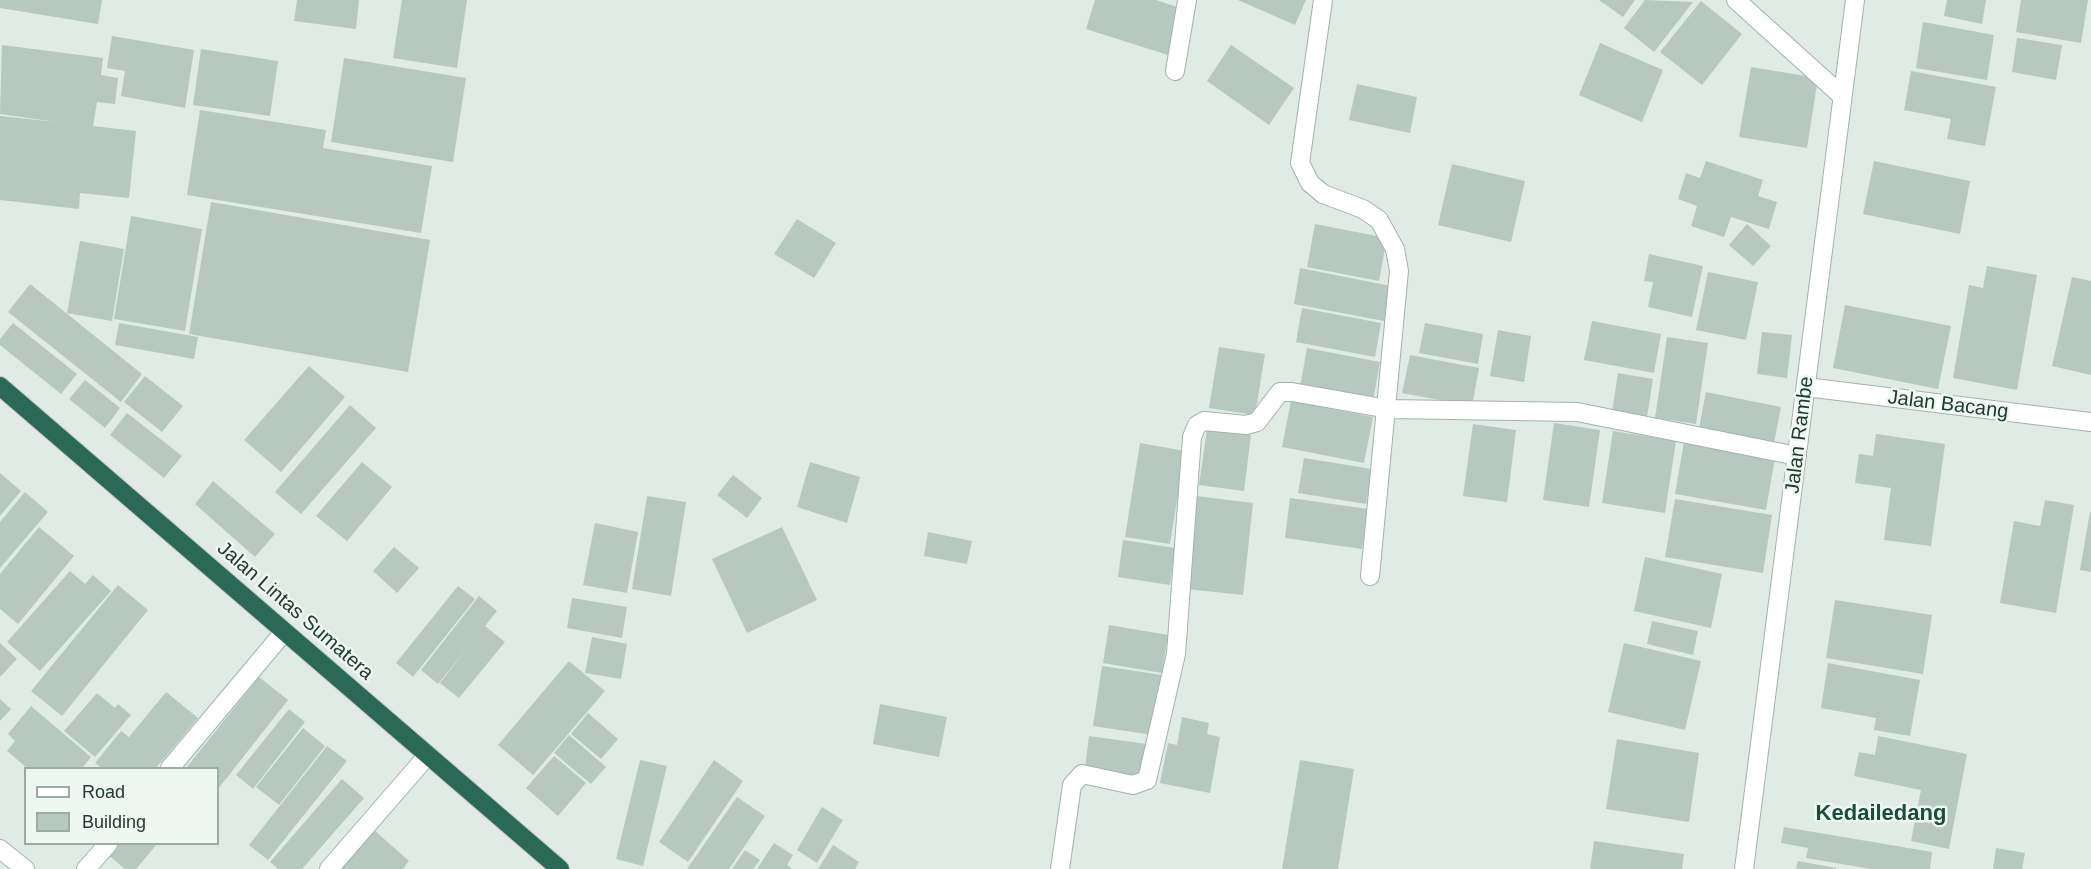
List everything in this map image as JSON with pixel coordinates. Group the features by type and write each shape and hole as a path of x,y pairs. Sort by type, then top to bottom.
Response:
{"highway":[{"name":"Jalan Lintas Sumatera","path":"0,386 560,869"}],"street":[{"path":"1175,71 1187,0"},
{"path":"1323,0 1300,163 1310,183 1323,194 1363,209 1379,220 1395,249 1399,270 1388,409 1370,576"},
{"path":"1736,0 1842,96"},
{"name":"Jalan Rambe","path":"1744,869 1855,0"},
{"name":"Jalan Bacang","path":"1806,387 2091,422"},
{"path":"1060,869 1072,785 1082,774 1133,785 1147,780 1176,654 1192,437 1197,424 1204,421 1246,425 1257,422 1280,392 1292,392 1388,409 1577,412 1797,456"},
{"path":"171,767 284,632"},
{"path":"329,869 428,755"},
{"path":"86,869 106,845"},
{"path":"0,849 25,869"}],"building":[{"path":"0,0 102,0 98,24 0,8"},
{"path":"297,0 359,0 356,29 294,21"},
{"path":"402,0 467,0 457,68 393,58"},
{"path":"1095,0 1156,0 1183,9 1168,55 1086,29"},
{"path":"1238,0 1306,0 1295,25"},
{"path":"1599,0 1635,0 1623,17"},
{"path":"1645,0 1693,2 1654,52 1624,28"},
{"path":"1947,0 1986,0 1982,24 1944,16"},
{"path":"2021,0 2088,0 2081,43 2016,32"},
{"path":"1701,1 1742,34 1702,85 1660,52"},
{"path":"1923,22 1994,35 1987,80 1916,68"},
{"path":"112,36 194,50 185,108 121,96 125,71 107,68"},
{"path":"2017,38 2062,45 2056,80 2012,72"},
{"path":"1600,43 1663,70 1642,122 1579,95"},
{"path":"2,45 103,58 101,75 118,78 115,104 97,102 93,126 136,131 129,198 80,193 79,209 0,200 0,116 57,122 0,114"},
{"path":"1231,45 1294,88 1269,125 1207,81"},
{"path":"201,49 278,61 270,116 193,105"},
{"path":"344,58 466,78 453,162 331,142"},
{"path":"1751,67 1818,78 1807,148 1739,137"},
{"path":"1911,71 1996,87 1985,146 1947,139 1951,119 1904,110"},
{"path":"1357,84 1417,97 1410,133 1349,120"},
{"path":"200,110 326,130 323,148 432,166 421,233 187,195"},
{"path":"1706,161 1763,180 1758,196 1777,202 1769,229 1731,217 1724,237 1691,226 1697,206 1678,199 1686,173 1700,178"},
{"path":"1874,161 1970,181 1960,234 1863,214"},
{"path":"1452,164 1525,181 1511,242 1438,225"},
{"path":"211,202 430,240 408,372 189,334"},
{"path":"131,216 202,229 185,331 114,319"},
{"path":"797,219 836,243 814,278 774,254"},
{"path":"1315,224 1387,238 1379,281 1307,267"},
{"path":"1747,224 1771,246 1753,266 1729,245"},
{"path":"80,241 124,249 112,321 67,313"},
{"path":"1649,254 1703,266 1692,317 1648,307 1653,282 1644,281"},
{"path":"1987,266 2037,275 2017,390 1953,378 1969,285 1983,288"},
{"path":"1300,268 1391,286 1384,321 1294,304"},
{"path":"1708,272 1758,282 1746,340 1696,330"},
{"path":"2072,277 2091,281 2091,375 2052,366"},
{"path":"30,284 142,374 121,402 8,312"},
{"path":"1845,305 1951,326 1938,389 1833,368"},
{"path":"1302,308 1381,323 1375,357 1296,342"},
{"path":"1592,321 1661,334 1654,373 1584,360"},
{"path":"13,323 77,374 61,394 0,345 0,339"},
{"path":"119,323 198,337 194,359 115,345"},
{"path":"1425,323 1483,334 1478,364 1419,353"},
{"path":"1498,330 1531,336 1524,382 1490,376"},
{"path":"1762,332 1792,335 1787,378 1757,374"},
{"path":"1667,337 1708,343 1696,424 1655,418"},
{"path":"1219,347 1265,354 1255,415 1209,408"},
{"path":"1307,348 1380,362 1373,401 1300,387"},
{"path":"1410,355 1479,368 1472,406 1402,393"},
{"path":"309,366 345,397 281,472 244,440"},
{"path":"1618,373 1653,379 1647,417 1612,412"},
{"path":"145,376 183,406 162,432 124,402"},
{"path":"85,380 120,408 105,428 69,399"},
{"path":"1706,392 1781,407 1773,448 1698,433"},
{"path":"1291,401 1373,417 1364,463 1282,447"},
{"path":"350,405 376,428 301,514 275,492"},
{"path":"127,413 182,456 164,478 110,435"},
{"path":"1554,423 1600,430 1589,507 1543,500"},
{"path":"1473,424 1516,430 1507,502 1463,496"},
{"path":"1207,429 1251,435 1244,491 1199,485"},
{"path":"1613,431 1676,441 1665,513 1602,503"},
{"path":"1876,434 1945,444 1931,546 1884,540 1891,488 1855,483 1859,454 1873,456"},
{"path":"1684,442 1775,458 1766,510 1675,494"},
{"path":"1140,443 1185,451 1170,544 1125,537"},
{"path":"1304,458 1372,469 1366,504 1298,493"},
{"path":"362,462 392,487 347,541 316,516"},
{"path":"810,462 860,477 847,523 797,507"},
{"path":"0,473 21,491 0,516"},
{"path":"733,475 762,498 747,518 717,495"},
{"path":"213,481 275,534 255,557 195,504"},
{"path":"25,492 48,512 0,568 0,522"},
{"path":"647,496 686,502 671,596 632,589"},
{"path":"1196,496 1253,503 1243,595 1187,589"},
{"path":"1290,498 1368,509 1362,549 1285,538"},
{"path":"1675,499 1772,515 1763,573 1665,557"},
{"path":"2045,500 2074,505 2056,613 2000,603 2014,521 2040,526"},
{"path":"2091,512 2091,572 2080,570"},
{"path":"595,523 638,532 627,593 583,585"},
{"path":"39,527 74,556 18,624 0,609 0,574"},
{"path":"782,527 817,600 747,633 712,559"},
{"path":"928,532 972,541 967,564 924,556"},
{"path":"1123,540 1175,548 1170,585 1118,577"},
{"path":"394,547 419,568 397,593 373,571"},
{"path":"1645,557 1722,574 1711,628 1634,611"},
{"path":"70,571 85,584 93,575 111,591 40,671 7,642"},
{"path":"118,585 148,610 62,716 31,691"},
{"path":"458,586 475,599 413,677 396,663"},
{"path":"479,596 497,611 485,626 505,642 459,698 440,683 469,646 438,684 421,670"},
{"path":"572,598 627,607 622,638 567,628"},
{"path":"1835,600 1932,615 1923,674 1826,658"},
{"path":"1652,621 1698,631 1693,655 1647,644"},
{"path":"1109,625 1168,635 1162,673 1103,663"},
{"path":"592,637 627,644 621,679 585,673"},
{"path":"0,643 17,659 0,677"},
{"path":"1624,643 1701,661 1685,730 1608,712"},
{"path":"569,661 605,691 533,775 498,745"},
{"path":"1828,663 1920,680 1910,736 1874,730 1876,718 1821,708"},
{"path":"1102,666 1162,675 1153,735 1093,726"},
{"path":"259,677 288,700 219,788 219,767 187,767"},
{"path":"166,692 198,718 157,767 101,767 95,763 121,731 129,737"},
{"path":"97,693 115,708 118,704 131,715 95,757 64,731"},
{"path":"0,699 11,709 0,721"},
{"path":"880,704 947,717 939,757 873,744"},
{"path":"31,706 91,757 83,767 26,767 7,751 15,741 8,734"},
{"path":"289,709 305,722 253,789 236,775"},
{"path":"588,713 618,739 601,759 571,734"},
{"path":"1182,717 1209,723 1207,734 1220,737 1210,793 1160,783 1168,743 1177,745"},
{"path":"303,728 325,746 279,805 256,787"},
{"path":"569,735 606,767 591,784 554,753"},
{"path":"1089,736 1147,744 1142,776 1085,768"},
{"path":"1878,736 1967,754 1949,849 1911,841 1921,790 1854,776 1859,752 1875,755"},
{"path":"1617,739 1699,753 1689,822 1606,809"},
{"path":"327,746 347,761 268,860 249,845"},
{"path":"554,756 586,783 558,816 526,788"},
{"path":"640,760 667,766 643,866 616,859"},
{"path":"714,760 743,781 688,862 659,842"},
{"path":"1300,760 1354,769 1338,869 1282,869"},
{"path":"342,779 364,798 302,869 278,869 270,862"},
{"path":"737,797 765,816 729,869 687,869"},
{"path":"822,807 843,820 817,863 797,850"},
{"path":"1784,827 1932,852 1930,869 1871,869 1806,858 1808,848 1781,843"},
{"path":"374,830 409,861 403,869 340,869"},
{"path":"1594,841 1684,854 1682,869 1590,869"},
{"path":"774,843 793,855 787,865 792,869 757,869"},
{"path":"116,845 156,845 136,869 125,869 108,855"},
{"path":"833,845 859,862 855,869 818,869"},
{"path":"1996,848 2025,853 2022,869 1993,869"},
{"path":"745,850 760,860 753,869 732,869"},
{"path":"1798,861 1836,868 1836,869 1796,869"}],"district":[{"name":"Kedailedang","path":"1881,814"}]}
